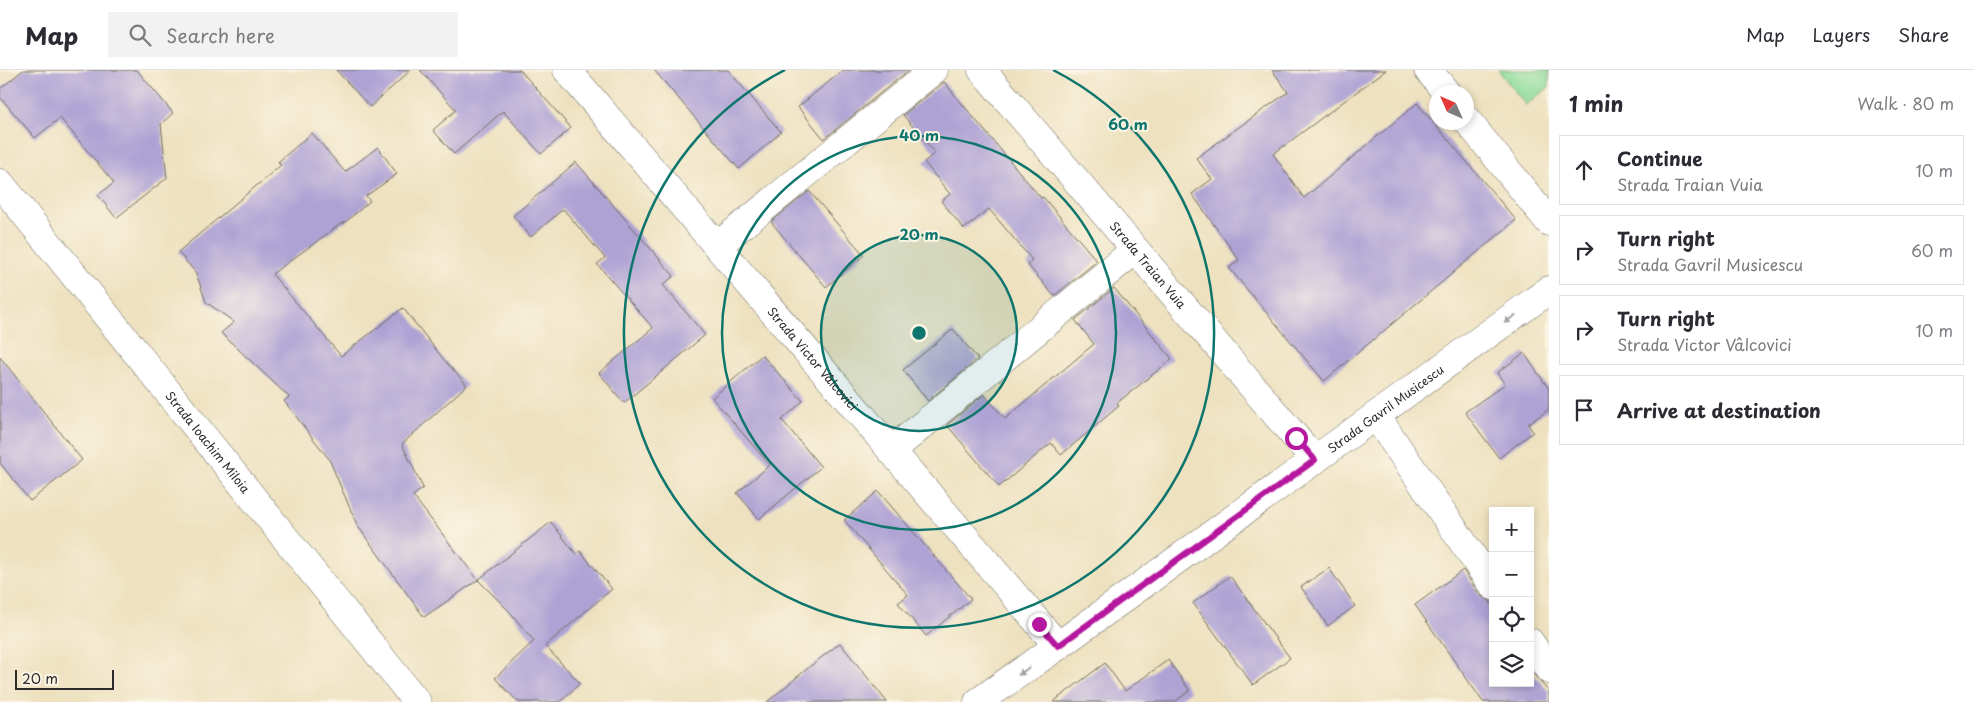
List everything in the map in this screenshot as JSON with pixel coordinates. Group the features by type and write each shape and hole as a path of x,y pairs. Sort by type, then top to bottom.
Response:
{"street":[{"name":"Strada Victor Vâlcovici","path":"566,70 1058,646"},
{"path":"717,246 934,70"},
{"name":"Strada Traian Vuia","path":"982,70 1315,460"},
{"path":"1428,70 1440,85"},
{"path":"1474,128 1549,222"},
{"name":"Strada Ioachim Miloia","path":"0,183 417,702"},
{"path":"891,451 1135,250"},
{"name":"Strada Gavril Musicescu","path":"978,702 1549,290"},
{"path":"1376,416 1489,580"},
{"path":"1534,648 1549,670"}],"green space":[{"path":"1498,70 1549,70 1549,87 1526,105"}],"building":[{"path":"23,70 137,70 173,113 161,124 167,178 116,218 98,195 114,183 60,118 35,138 0,97 0,89"},
{"path":"336,70 411,70 370,107"},
{"path":"420,70 520,70 571,128 541,154 503,111 454,154 433,130 456,110"},
{"path":"654,70 728,70 781,132 739,169"},
{"path":"843,70 909,70 824,139 798,107"},
{"path":"1272,70 1386,70 1273,154 1304,198 1417,103 1429,117 1429,130 1440,130 1516,220 1324,381 1229,268 1239,260 1192,194 1212,179 1196,158 1288,92"},
{"path":"944,82 1041,198 1043,197 1097,261 1054,296 1027,264 1032,260 989,209 964,229 941,201 950,194 924,162 935,153 903,115"},
{"path":"312,133 345,172 378,147 397,174 366,196 370,201 343,224 272,274 341,356 403,308 445,361 467,385 402,444 423,488 413,496 478,580 424,617 357,525 329,459 284,401 289,397 221,333 234,322 206,302 196,273 178,252 281,165 278,162"},
{"path":"576,162 674,276 663,285 705,335 624,403 599,373 653,328 597,264 605,258 563,209 531,237 513,216"},
{"path":"809,191 864,255 826,287 771,222"},
{"path":"1114,288 1172,359 1117,403 1119,406 1061,455 1051,443 999,487 947,425 984,394 1005,419 1094,344 1075,320"},
{"path":"953,329 978,359 928,401 903,370"},
{"path":"1524,353 1549,389 1549,409 1528,424 1533,432 1499,458 1465,412 1505,384 1497,373"},
{"path":"762,355 803,401 782,420 821,467 759,519 737,493 770,465 712,398"},
{"path":"0,357 82,460 30,501 0,463"},
{"path":"878,491 971,599 926,636 898,603 908,595 844,520"},
{"path":"551,522 576,554 580,551 612,589 545,646 580,683 560,702 518,702 495,678 534,641 509,611 478,580"},
{"path":"1329,568 1355,606 1328,626 1301,587"},
{"path":"1463,570 1480,595 1489,600 1489,687 1534,687 1534,675 1549,692 1549,702 1483,702 1415,605"},
{"path":"1230,576 1290,658 1253,685 1193,603"},
{"path":"840,643 887,702 767,702 808,668"},
{"path":"1168,660 1190,691 1174,702 1053,702 1105,663 1125,691"}],"route":[{"path":"1039,624 1058,646 1315,460 1296,438"}]}
